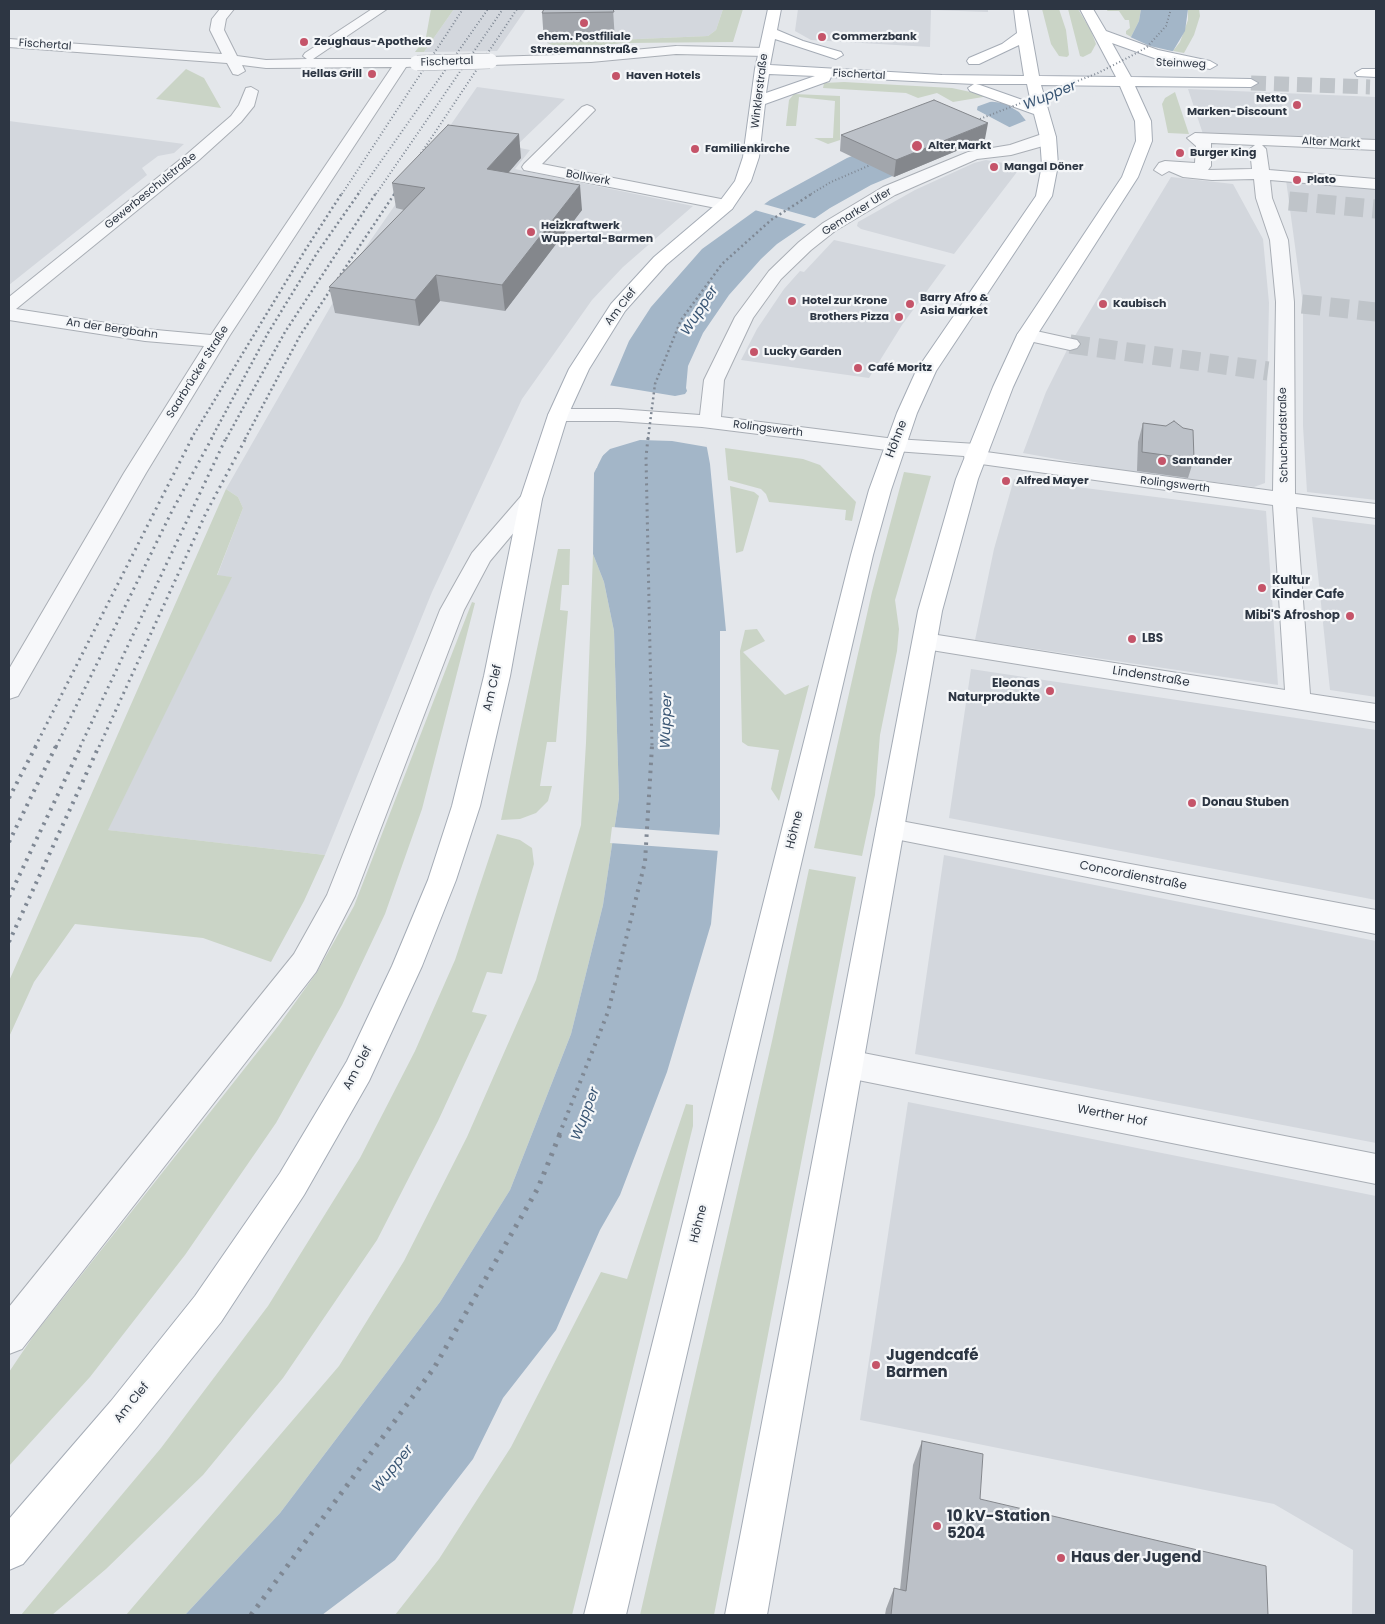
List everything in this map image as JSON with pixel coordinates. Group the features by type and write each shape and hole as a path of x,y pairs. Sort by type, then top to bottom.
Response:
{"main road":[{"name":"Winklerstraße","path":"728,202 743,181 751,157 762,69 774,9"},
{"name":"Höhne","path":"605,1615 862,555 882,482 895,445 926,371 1044,196 1050,165 1044,124 1028,62 1021,9"},
{"path":"746,1615 930,611 975,453 1028,335 1130,177 1144,141 1143,121 1129,87 1107,40 1087,9"},
{"path":"769,32 798,44 836,55"},
{"path":"974,61 1007,48 1024,35"},
{"path":"1107,40 1181,62"},
{"name":"Fischertal","path":"765,52 855,56"},
{"path":"956,60 1047,62"},
{"name":"Steinweg","path":"1117,63 1181,62 1227,66"},
{"path":"1100,63 1117,63"},
{"name":"Fischertal","path":"762,69 942,79 1034,80 1129,87"},
{"path":"759,101 810,81 840,74"},
{"path":"942,79 995,94 1044,124"},
{"name":"Steinweg","path":"1129,87 1153,94 1187,82 1250,83"},
{"path":"1143,121 1153,94"},
{"name":"Am Clef","path":"9,1550 124,1414 208,1309 292,1184 358,1071 408,966 442,880 466,806 497,676 531,499 558,415 579,369 618,308 660,261 728,202"}],"street":[{"path":"227,9 219,19 217,30 230,58 251,91 286,69 311,60 381,9"},
{"path":"156,52 198,39 217,30"},
{"name":"Fischertal","path":"9,42 230,58 266,64 311,60 409,63 591,58 676,50 765,52"},
{"name":"Fischertal","path":"591,58 631,63 675,65"},
{"name":"Saarbrücker Straße","path":"9,690 136,473 217,341 409,63"},
{"name":"Fischertal","path":"743,68 762,69"},
{"name":"Gewerbeschulstraße","path":"9,307 193,157 236,119 246,106 251,91"},
{"name":"Bollwerk","path":"587,110 530,168 728,202"},
{"name":"Gemarker Ufer","path":"706,421 714,380 744,317 775,275 829,227 889,191 956,162 982,153 1026,146 1044,124"},
{"name":"Alter Markt","path":"1376,145 1195,138 1213,143 1210,151 1258,149 1376,157"},
{"path":"1258,149 1260,174"},
{"path":"1210,151 1214,166 1193,171 1164,168 1212,175 1260,174 1376,184"},
{"name":"Schuchardstraße","path":"1260,174 1272,199 1279,240 1294,303 1275,372 1298,700"},
{"name":"An der Bergbahn","path":"9,307 145,334 217,341"},
{"path":"1028,335 1070,344"},
{"name":"Rolingswerth","path":"558,415 706,421 895,445 975,453 1116,478 1376,511"},
{"name":"Am Clef","path":"9,1336 305,963 341,896 452,610 480,558 531,499"},
{"name":"Lindenstraße","path":"925,641 1376,713"},
{"name":"Concordienstraße","path":"890,830 1376,922"},
{"name":"Werther Hof","path":"848,1064 1376,1169"}],"shaded area":[{"path":"454,9 526,9 497,51 424,52"},
{"path":"563,9 723,9 716,30 708,36 547,43"},
{"path":"798,9 988,9 988,12 931,10 930,47 811,40 795,31"},
{"path":"477,87 565,99 515,147 530,150 515,169 693,206 623,267 592,300 522,399 432,592 325,855 107,830 231,577 217,576 243,508 238,497 226,489 359,257"},
{"path":"1188,89 1376,97 1376,145 1204,137"},
{"path":"9,121 184,144 174,153 158,156 142,168 147,175 9,285"},
{"path":"986,160 1009,164 1017,172 954,254 861,229 857,226 858,222 915,190 974,163"},
{"path":"1171,177 1233,184 1263,239 1269,303 1265,483 1254,487 1118,470 1023,453 1046,392 1070,344"},
{"path":"1286,180 1376,188 1376,500 1307,492 1303,426 1303,305"},
{"path":"834,240 946,265 902,325 869,378 741,360 757,329 784,289 800,271 804,272"},
{"path":"1014,479 1266,511 1278,685 975,640 994,549"},
{"path":"1312,517 1376,525 1376,697 1330,690"},
{"path":"971,669 1376,730 1376,900 949,818"},
{"path":"944,855 1376,941 1376,1143 915,1054"},
{"path":"908,1102 1376,1196 1376,1615 1352,1615 1353,1550 1274,1504 860,1420"}],"green space":[{"path":"431,9 454,9 424,52 415,52 426,37"},
{"path":"723,9 743,9 733,42 625,43 573,48 561,48 547,43 708,36 716,30"},
{"path":"1042,9 1059,9 1066,30 1069,55 1067,57 1059,56 1051,44"},
{"path":"1068,9 1078,9 1096,44 1091,53 1083,57 1080,56"},
{"path":"1108,9 1141,9 1139,21 1131,37 1126,34 1126,31 1130,28 1129,20 1125,20 1119,11 1107,11"},
{"path":"1188,9 1199,9 1200,16 1194,35 1184,53 1173,51 1180,42 1188,20"},
{"path":"186,69 204,78 221,108 156,99"},
{"path":"844,82 952,88 989,96 953,102 937,93 918,98 906,93 823,88 824,83"},
{"path":"1175,92 1189,134 1168,133 1162,104 1165,98"},
{"path":"794,94 840,96 840,140 828,144 814,138 833,138 835,101 799,97 796,126 786,126 789,100"},
{"path":"725,448 803,459 820,465 856,502 852,521 845,520 846,510 769,502 766,494 761,489 728,480"},
{"path":"904,472 931,476 895,600 899,629 897,651 880,735 875,795 862,856 814,848 872,592"},
{"path":"730,486 754,492 759,496 743,551 736,553"},
{"path":"226,489 238,497 243,508 217,575 232,577 108,830 325,855 304,901 271,962 203,938 75,924 34,982 9,1037 9,981"},
{"path":"558,549 570,549 569,585 562,585 560,610 568,611 556,742 547,742 540,786 552,786 548,801 536,813 520,819 501,820"},
{"path":"593,554 604,582 614,631 619,798 603,905 571,1034 510,1190 440,1302 280,1513 185,1615 126,1615 339,1366 404,1261 467,1137 536,980 581,825"},
{"path":"472,602 475,603 422,809 385,914 342,1005 276,1123 185,1255 90,1377 9,1466 9,1372 34,1335 279,1025 317,972 354,906"},
{"path":"757,629 765,641 743,652 785,695 809,685 779,801 771,789 779,750 748,746 742,742 740,651 745,630"},
{"path":"497,834 520,840 532,848 534,864 502,974 487,972 472,1012 487,1015 438,1121 377,1240 283,1378 203,1475 106,1569 52,1615 21,1615 161,1448 268,1306 360,1158 415,1051 455,960"},
{"path":"809,869 856,877 714,1615 640,1615 772,1041"},
{"path":"686,1104 693,1105 693,1126 572,1615 395,1615 439,1559 511,1447 601,1272 627,1279"}],"water":[{"name":"Wupper","path":"1141,9 1188,9 1185,31 1173,51 1149,69 871,185 830,208 777,244 761,259 729,295 703,333 688,366 686,388 707,448 710,464 726,631 720,631 720,826 711,924 667,1072 620,1195 600,1230 556,1330 503,1398 473,1459 395,1560 322,1615 185,1615 280,1513 440,1302 510,1190 571,1034 603,905 619,798 614,631 604,582 593,554 594,473 603,455 600,446 610,386 629,341 651,307 702,249 770,200 847,158 976,107 1084,68 1120,48 1131,37 1139,21"}],"pier":[{"path":"1128,36 1150,46 1176,52 1150,71 1116,87 1027,122 1019,112 1004,103 985,101 1083,66 1104,56"},
{"path":"978,104 977,110 1011,128 978,142 932,121"},
{"path":"760,203 817,219 808,225 751,209"},
{"path":"608,385 675,396 685,394 689,388 707,447 672,441 640,440 610,449 598,460 597,468 594,467 600,455 597,445"},
{"path":"612,827 722,835 720,851 610,843"}],"building":[{"path":"544,9 613,9 614,12 542,13"},
{"path":"934,100 988,123 896,160 841,135"},
{"name":"Heizkraftwerk Wuppertal-Barmen","path":"448,125 519,134 487,169 580,185 502,285 436,275 415,300 329,287 425,188 392,183"},
{"path":"1174,421 1183,428 1193,430 1194,459 1142,452 1143,423 1166,426"},
{"path":"922,1441 983,1454 980,1499 1266,1566 1268,1615 891,1615 894,1588 906,1591"}],"tunnel":[{"path":"1251,83 1370,87"},
{"path":"1289,201 1376,209"},
{"path":"1302,304 1376,312"},
{"path":"1070,344 1268,371"}],"railway":[{"path":"342,194 463,9"},
{"path":"358,194 488,9"},
{"path":"376,194 503,9"},
{"path":"394,194 517,9"},
{"path":"967,124 1098,73 1133,55 1147,47 1166,26 1171,9"},
{"path":"811,194 831,182 882,160"},
{"path":"191,439 304,252 342,193"},
{"path":"211,439 268,333 317,253 359,193"},
{"path":"226,439 285,332 376,193"},
{"path":"245,439 301,334 395,193"},
{"path":"648,439 655,384 681,320 722,264 771,220 813,193"},
{"path":"35,747 192,438"},
{"path":"56,747 172,511 212,438"},
{"path":"80,747 226,438"},
{"path":"99,747 206,513 246,438"},
{"path":"648,438 646,457 652,746"},
{"path":"9,798 36,746"},
{"path":"9,842 56,746"},
{"path":"9,897 81,746"},
{"path":"9,942 99,746"},
{"path":"559,1135 608,1012 645,862 652,746"},
{"path":"251,1615 434,1368 538,1188 560,1134"}],"place":[{"name":"ehem. Postfiliale Stresemannstraße","path":"584,23"},
{"name":"Commerzbank","path":"822,37"},
{"name":"Zeughaus-Apotheke","path":"304,42"},
{"name":"Hellas Grill","path":"372,74"},
{"name":"Haven Hotels","path":"616,76"},
{"name":"Netto Marken-Discount","path":"1297,105"},
{"name":"Alter Markt","path":"917,146"},
{"name":"Familienkirche","path":"695,149"},
{"name":"Burger King","path":"1180,153"},
{"name":"Mangal Döner","path":"994,167"},
{"name":"Plato","path":"1297,180"},
{"name":"Heizkraftwerk Wuppertal-Barmen","path":"531,232"},
{"name":"Hotel zur Krone","path":"792,301"},
{"name":"Barry Afro & Asia Market","path":"910,304"},
{"name":"Kaubisch","path":"1103,304"},
{"name":"Brothers Pizza","path":"899,317"},
{"name":"Lucky Garden","path":"754,352"},
{"name":"Café Moritz","path":"858,368"},
{"name":"Santander","path":"1162,461"},
{"name":"Alfred Mayer","path":"1006,481"},
{"name":"Kultur Kinder Cafe","path":"1262,588"},
{"name":"Mibi'S Afroshop","path":"1350,616"},
{"name":"LBS","path":"1132,639"},
{"name":"Eleonas Naturprodukte","path":"1050,691"},
{"name":"Donau Stuben","path":"1192,803"},
{"name":"Jugendcafé Barmen","path":"876,1365"},
{"name":"10 kV-Station 5204","path":"937,1526"},
{"name":"Haus der Jugend","path":"1061,1558"}]}
